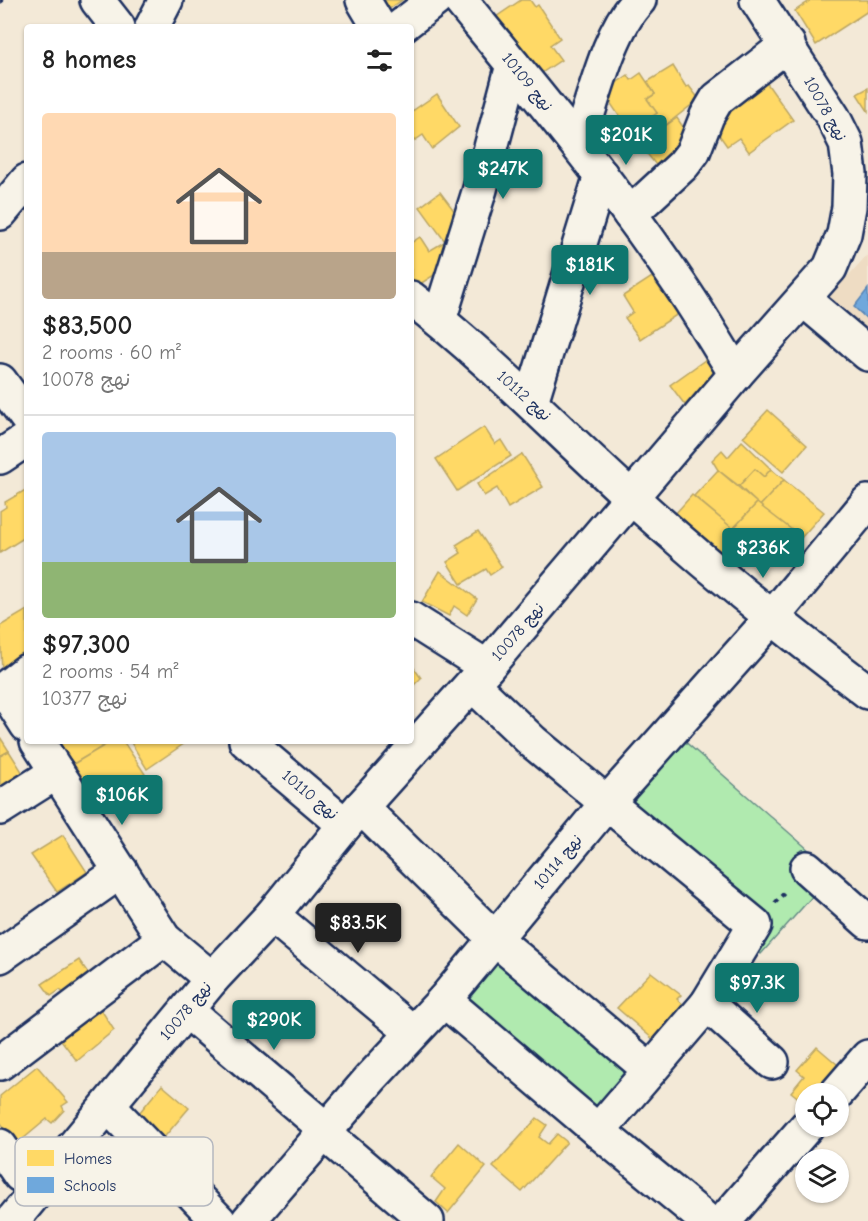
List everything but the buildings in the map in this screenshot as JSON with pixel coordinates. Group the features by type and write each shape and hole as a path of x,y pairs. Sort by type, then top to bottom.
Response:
{"street":[{"path":"97,0 116,24"},
{"path":"154,24 166,0"},
{"path":"363,0 377,24"},
{"name":"نهج 10109","path":"460,0 578,144 630,214 681,285 735,374"},
{"path":"578,144 617,31 627,12 639,0"},
{"name":"نهج 10078","path":"82,1137 212,979 272,915 353,816 480,675 632,499 735,374 804,300 830,268 859,205 850,174 846,142 788,45 757,0"},
{"path":"630,214 683,165 693,152 707,116 717,99 788,45"},
{"path":"439,320 480,189 513,65"},
{"path":"531,402 601,175"},
{"path":"0,213 24,185"},
{"name":"نهج 10112","path":"414,300 531,402 632,499 771,619 868,692"},
{"path":"804,300 868,354"},
{"path":"0,381 24,414"},
{"path":"0,457 24,441"},
{"name":"نهج 10114","path":"248,1221 412,1032 444,1000 607,803 771,619 868,502"},
{"path":"414,621 480,675 533,742 755,925 707,1004 598,1131"},
{"path":"8,683 24,718"},
{"path":"39,744 164,939 212,979"},
{"name":"نهج 10110","path":"250,744 353,816 650,1070"},
{"path":"0,808 57,772"},
{"path":"807,868 868,922"},
{"path":"0,956 121,871"},
{"path":"272,915 412,1032"},
{"path":"0,1063 164,939"},
{"path":"444,1000 707,1221"},
{"path":"707,1004 772,1062"},
{"path":"187,1011 427,1221"},
{"path":"845,1083 868,1056"},
{"path":"108,1106 138,1137"},
{"path":"724,1221 797,1137"},
{"path":"0,1146 15,1167"},
{"name":"نهج 10078","path":"14,1220 26,1206"},
{"path":"205,1206 219,1221"}],"path":[{"path":"755,925 807,868"}],"shaded area":[{"path":"868,254 868,338 825,301"}],"green space":[{"path":"666,725 834,872 761,954 593,807"},
{"path":"500,920 671,1070 599,1151 428,1001"}]}
